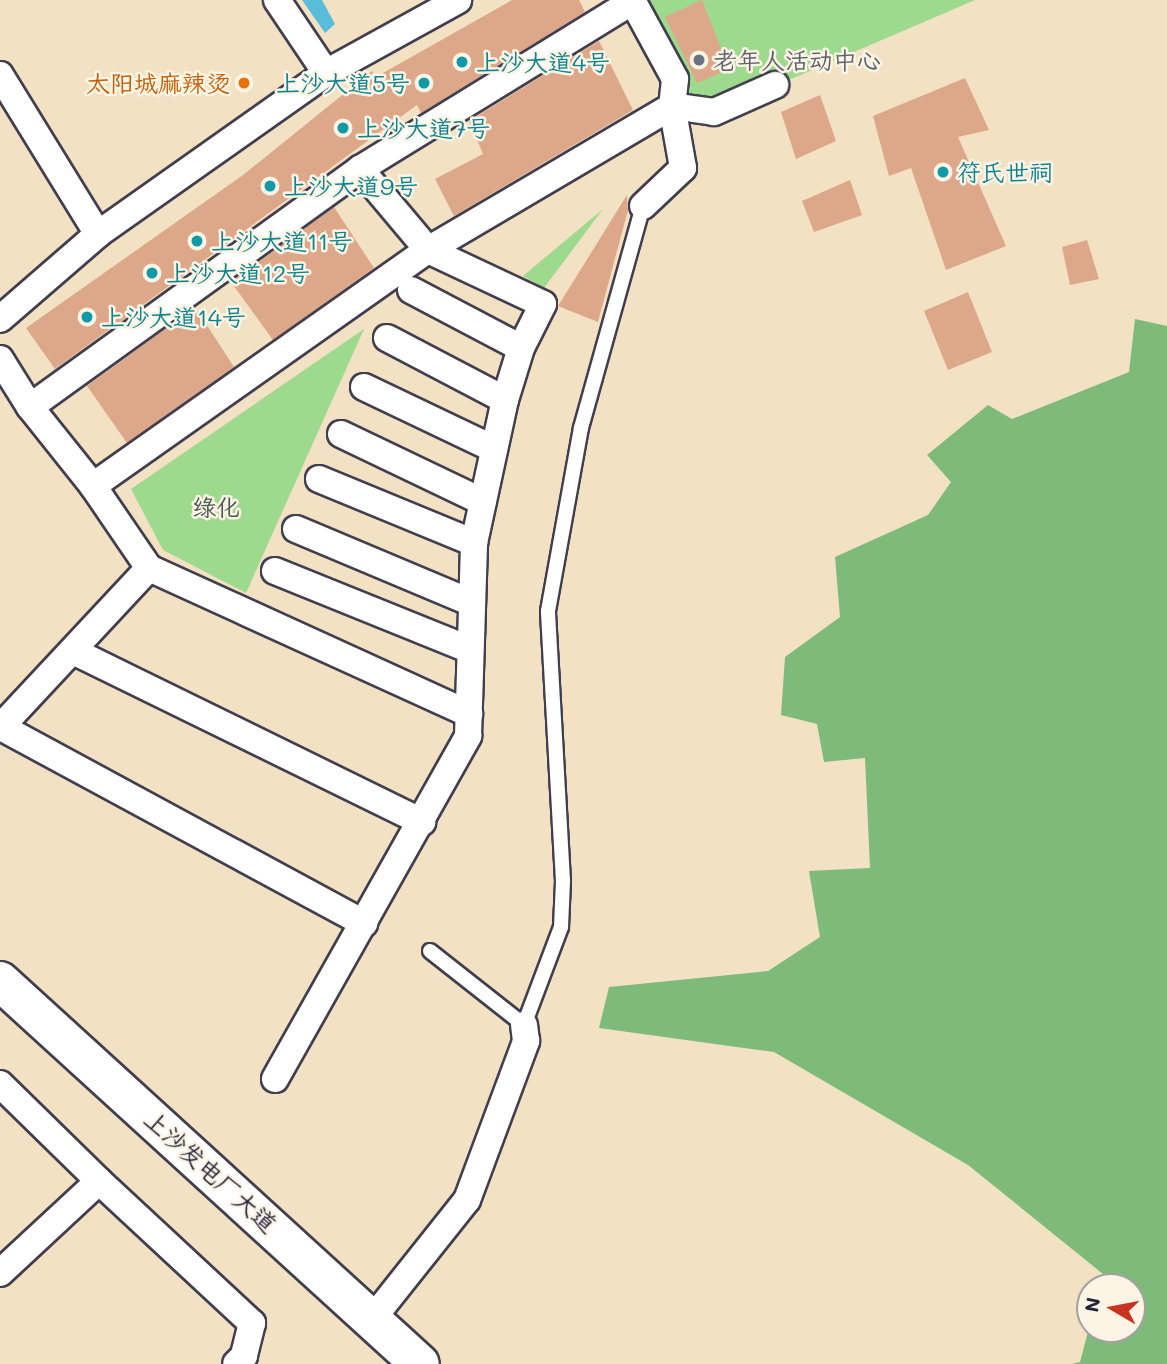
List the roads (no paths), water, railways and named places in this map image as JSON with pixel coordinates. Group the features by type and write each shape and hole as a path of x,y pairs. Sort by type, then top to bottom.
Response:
{"main road":[{"name":"上沙发电厂大道","path":"0,981 373,1318 420,1364"}],"street":[{"path":"277,0 326,73"},
{"path":"0,319 98,234 326,73 458,0"},
{"path":"30,407 360,169 633,0 675,79 672,106 684,168 643,206"},
{"path":"0,75 98,234"},
{"path":"93,486 428,250 672,106 713,112 775,85"},
{"path":"275,1079 464,747 469,714 468,649 474,543 505,400 521,348 543,304 428,250 360,169"},
{"path":"411,290 521,348"},
{"path":"387,338 505,400"},
{"path":"0,359 30,407 93,486 149,568 469,714"},
{"path":"364,387 494,449"},
{"path":"341,434 483,502"},
{"path":"319,479 474,543"},
{"path":"296,529 470,602"},
{"path":"149,568 1,727 364,923"},
{"path":"275,571 468,649"},
{"path":"73,651 422,822"},
{"path":"373,1318 467,1200 526,1041 524,1025"},
{"path":"0,1084 99,1181 252,1323 244,1356 236,1364"},
{"path":"0,1273 99,1181"}],"lane":[{"path":"430,951 524,1025 561,927 563,881 550,600 581,428 643,206"}],"water":[{"path":"302,0 322,0 335,24 325,33"}],"place":[{"name":"老年人活动中心","path":"699,60"},
{"name":"上沙大道4号","path":"462,62"},
{"name":"太阳城麻辣烫","path":"244,83"},
{"name":"上沙大道5号","path":"424,83"},
{"name":"上沙大道7号","path":"343,128"},
{"name":"符氏世祠","path":"943,172"},
{"name":"上沙大道9号","path":"270,186"},
{"name":"上沙大道11号","path":"197,241"},
{"name":"上沙大道12号","path":"152,273"},
{"name":"上沙大道14号","path":"87,317"}],"park label":[{"name":"绿化","path":"216,507"}]}
